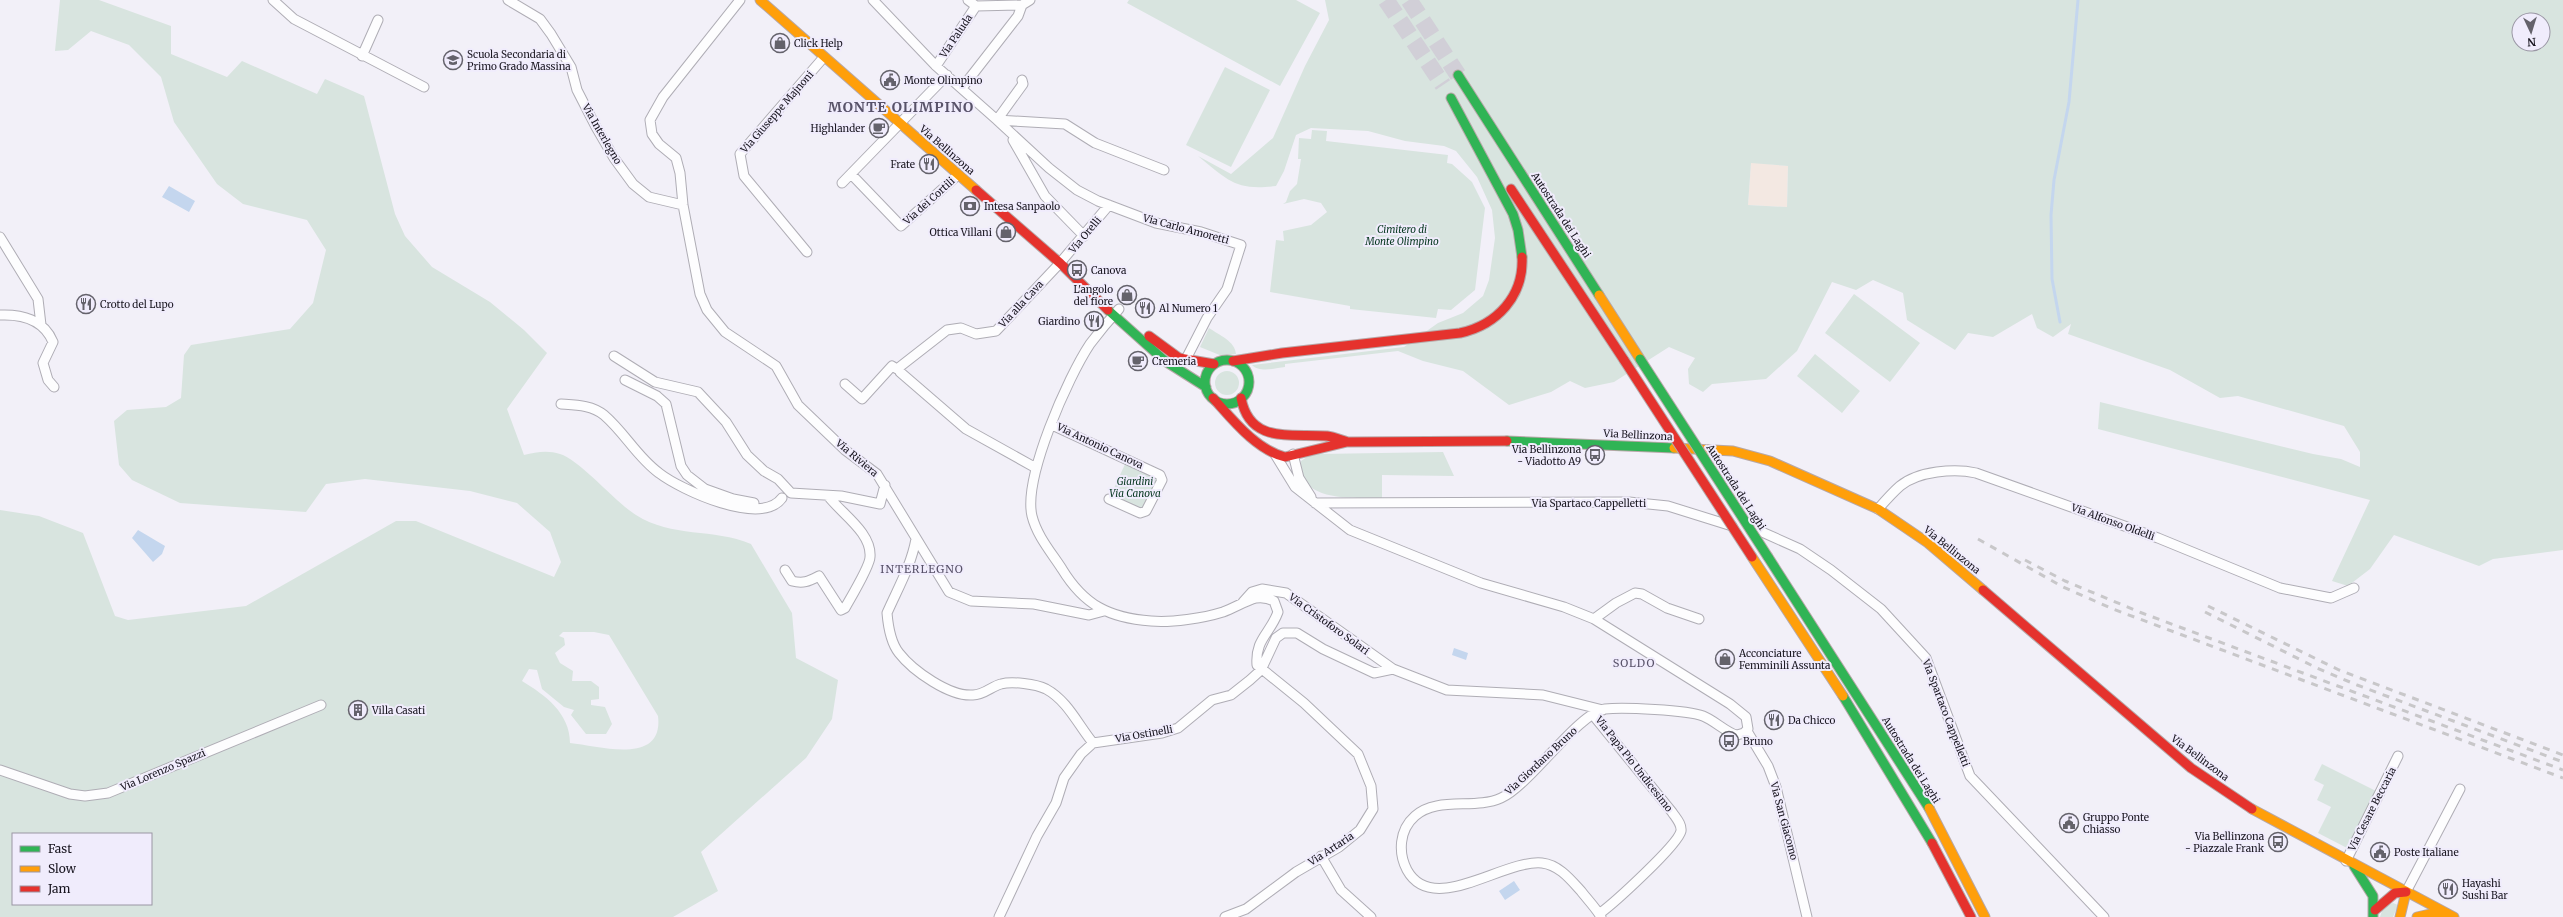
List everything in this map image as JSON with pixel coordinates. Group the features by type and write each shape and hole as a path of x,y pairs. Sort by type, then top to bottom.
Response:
{"main road":[{"name":"Via Bellinzona","path":"760,0 1060,263 1084,285 1112,316 1161,360 1206,387"},
{"name":"Autostrada dei Laghi","path":"1458,75 1920,793 1952,850 1985,917"},
{"path":"1276,456 1241,428 1213,398 1206,387 1207,375 1214,364 1220,361 1233,361 1282,353 1460,333 1485,325 1503,311 1511,300 1521,278 1523,263 1521,238 1512,210 1449,95 1624,360 1908,798 1941,857 1971,917"},
{"name":"Via Bellinzona","path":"1084,285 1119,308 1171,354 1186,359 1214,364"},
{"path":"1213,398 1229,404 1241,398 1248,390 1248,376 1240,364 1233,361"},
{"name":"Via Bellinzona","path":"1241,398 1244,412 1257,427 1289,436 1328,436 1348,442"},
{"path":"1289,436 1293,441 1293,454"},
{"name":"Via Bellinzona","path":"1276,456 1281,457 1348,442 1549,442 1733,451 1770,461 1878,509 1928,543 2191,768 2258,813 2453,917"},
{"path":"2350,863 2369,887 2374,913"},
{"path":"2374,913 2395,893 2406,892 2400,917"},
{"path":"2417,917 2430,914 2453,917"}],"street":[{"path":"273,0 294,19 362,56 424,87"},
{"name":"Via Interlegno","path":"508,0 540,19 551,34 571,67 577,90 596,126 614,158 633,184 649,197 683,205"},
{"path":"683,205 680,173 676,158 659,144 652,134 650,120 663,97 740,0"},
{"name":"Via Carlo Amoretti","path":"873,0 936,66 1044,164 1077,190 1108,205 1156,223 1239,243 1241,252 1227,289 1207,318 1186,359"},
{"name":"Via Paluda","path":"968,0 976,6 1026,2"},
{"path":"962,88 1018,16 1026,2"},
{"name":"Via Paluda","path":"936,66 976,6"},
{"path":"362,56 378,20"},
{"name":"Via Giuseppe Majnoni","path":"807,252 744,176 740,154 824,57"},
{"path":"842,183 947,75"},
{"path":"997,120 1023,84 1022,80"},
{"path":"997,120 1065,124 1095,143 1164,170"},
{"path":"1007,130 1045,196 1084,236"},
{"name":"Via dei Cortili","path":"851,174 901,226 958,175"},
{"name":"Via Riviera","path":"683,205 700,294 707,310 725,332 776,366 798,405 845,450 878,474 939,578 955,596 972,600 1034,604 1089,615 1104,611"},
{"name":"Via Orelli","path":"1060,263 1084,236 1108,205"},
{"path":"0,237 38,299 41,325"},
{"name":"Via alla Cava","path":"845,384 862,399 892,366 897,369 947,330 960,328 976,334 996,331 1060,263"},
{"name":"Via Antonio Canova","path":"1104,611 1089,602 1068,578 1037,530 1032,516 1030,494 1036,468 1052,425 1086,351 1119,308"},
{"path":"0,315 18,314 41,325 50,334 53,342 43,363 48,380 54,387"},
{"path":"614,356 654,382 698,392 726,422 747,455 764,471 778,479 791,493"},
{"path":"900,372 966,429 1036,468"},
{"path":"625,380 658,396 666,404 681,466 687,475 706,488 749,503 764,503 782,498 791,493 829,497 841,496 880,504 885,485"},
{"path":"561,404 586,406 604,415 643,459 659,473 683,488 718,501 749,509 765,508 777,505 782,498"},
{"name":"Via Antonio Canova","path":"1052,425 1160,475 1162,480 1146,511 1140,513 1108,499"},
{"path":"1293,454 1299,478 1315,503"},
{"path":"1276,456 1295,487 1332,518 1369,539 1481,583 1564,608 1594,619 1738,710 1748,720 1749,726 1747,731"},
{"name":"Via Alfonso Oldelli","path":"1878,509 1901,485 1929,474 1961,470 1976,473 2158,538 2280,588 2331,598 2354,588"},
{"path":"785,570 792,581 798,583 805,584 819,576 841,610 845,608 870,558 869,547 859,529 829,497"},
{"name":"Via Spartaco Cappelletti","path":"1315,503 1656,504 1720,524 1762,532 1800,549 1831,570 1881,610 1926,658 1970,776 2104,917"},
{"path":"916,539 911,561 887,613 898,652 917,670 933,682 963,695 974,696 1002,683 1046,689 1072,713 1093,744 1081,754 1064,778 1056,803 1037,836 999,917"},
{"name":"Via Cristoforo Solari","path":"1239,606 1252,592 1262,589 1286,593 1393,669 1447,690 1543,696 1603,710"},
{"path":"1594,619 1616,603 1635,593 1642,594 1667,608 1699,619"},
{"path":"1104,611 1128,619 1153,622 1202,616 1239,606 1257,598 1265,597 1274,601 1278,608 1276,616 1257,650 1257,665 1261,670"},
{"name":"Via Cristoforo Solari","path":"1261,670 1276,638 1289,631 1297,633 1362,669 1374,673 1393,669"},
{"name":"Via Ostinelli","path":"1093,744 1162,733 1178,728 1212,700 1231,695 1261,670"},
{"name":"Via Artaria","path":"1225,917 1246,908 1321,856 1350,838 1369,818 1373,809 1369,780 1358,754 1304,703 1261,670"},
{"name":"Via Lorenzo Spazzi","path":"0,770 70,794 85,796 108,793 321,705"},
{"name":"Via Papa Pio Undicesimo","path":"1600,915 1625,894 1674,842 1681,832 1681,826 1672,812 1593,715 1603,710 1688,712 1709,719 1734,735 1747,731"},
{"name":"Via Giordano Bruno","path":"1593,715 1501,798 1489,802 1432,807 1421,811 1414,816 1405,830 1401,849 1405,866 1413,880 1421,887 1442,892 1459,889 1531,864 1548,865 1561,871 1570,879 1600,915"},
{"name":"Via San Giacomo","path":"1747,731 1768,766 1776,787 1807,917"},
{"name":"Via Cesare Beccaria","path":"2350,863 2398,756"},
{"path":"2406,892 2460,789"},
{"path":"1321,856 1341,890 1371,917"}],"shaded area":[{"path":"1751,162 1788,166 1787,207 1748,205"}],"green space":[{"path":"60,0 99,0 171,26 171,54 227,77 242,61 317,94 325,79 364,96 395,214 405,236 432,267 490,302 524,330 547,353 507,409 524,455 538,452 551,452 568,458 577,464 628,509 650,522 678,530 737,539 751,544 792,613 796,658 838,680 832,719 806,758 701,852 718,891 673,917 0,917 0,510 39,516 83,533 115,616 128,620 246,606 396,521 416,521 554,577 561,562 550,532 517,503 470,491 365,479 326,484 306,512 180,503 132,480 119,465 114,421 127,410 166,407 181,398 184,355 191,345 290,329 313,303 326,250 307,220 243,204 217,184 174,122 161,77 129,45 91,31 68,50 55,51","holes":["563,632 594,632 609,635 658,716 657,732 651,742 641,747 613,749 570,743 566,723 555,706 539,692 522,681 529,669 537,670 542,689 564,707 574,710 571,715 586,734 606,734 612,724 605,707 591,705 591,700 599,699 599,687 591,681 572,681 573,671 560,663 555,653 565,645 564,638 559,636"]},
{"path":"1129,0 1296,0 1320,13 1280,86 1127,3"},
{"path":"1325,0 2563,0 2563,550 2493,559 2479,566 2394,535 2370,569 2348,586 2332,581 2370,500 2098,429 2100,402 2313,454 2341,459 2360,467 2360,452 2344,426 2238,396 2220,398 2170,370 2068,334 2071,324 2053,337 2037,328 2032,314 1993,337 1968,333 1955,350 1907,320 1903,293 1873,280 1856,290 1832,282 1797,351 1766,379 1712,384 1703,392 1689,384 1688,369 1695,358 1669,347 1614,382 1585,388 1570,381 1551,392 1509,405 1463,371 1423,361 1398,351 1285,364 1285,367 1272,369 1259,369 1252,365 1404,347 1438,323 1463,313 1483,296 1489,280 1495,238 1492,210 1477,177 1456,151 1444,146 1405,141 1368,131 1311,128 1296,135 1284,171 1276,186 1262,187 1251,187 1233,182 1217,172 1198,156 1231,174 1273,138 1305,66 1329,20","holes":["1751,163 1788,166 1787,207 1748,205"]},
{"path":"1225,67 1270,90 1231,167 1186,145"},
{"name":"Cimitero di Monte Olimpino","path":"1312,130 1327,131 1326,141 1448,155 1447,163 1452,164 1472,182 1485,208 1475,290 1451,310 1438,309 1436,318 1350,309 1350,306 1270,292 1276,240 1284,241 1283,231 1311,225 1327,212 1321,203 1304,199 1283,204 1286,202 1290,191 1297,184 1301,159 1298,159 1299,138 1311,139"},
{"path":"1854,294 1920,343 1890,382 1825,333"},
{"path":"1209,328 1230,342 1235,349 1236,354 1222,356 1200,347"},
{"path":"1815,354 1860,391 1842,413 1797,376"},
{"path":"1227,371 1232,372 1238,378 1238,388 1232,394 1227,395 1222,394 1216,388 1215,383 1216,378 1222,372"},
{"path":"1443,452 1454,476 1382,475 1382,498 1357,498 1330,495 1317,491 1308,484 1302,475 1301,461 1307,457 1319,454"},
{"name":"Giardini Via Canova","path":"1126,462 1156,476 1157,481 1144,508 1139,509 1110,497"},
{"path":"2322,764 2376,791 2347,848 2318,833 2331,807 2317,800 2324,785 2314,780"},
{"path":"2393,903 2398,905 2393,917 2380,917 2383,908"}],"water":[{"path":"169,186 195,201 189,212 162,197"},
{"path":"138,530 165,546 162,554 153,562 132,538"},
{"path":"1454,648 1468,653 1466,660 1452,655"},
{"path":"1514,881 1520,890 1505,900 1499,891"}],"waterway":[{"path":"2060,322 2052,279 2051,215 2054,180 2069,102 2078,0"}],"tunnel":[{"path":"1386,0 1443,85"},
{"path":"1409,0 1458,75"}],"railway":[{"path":"1978,539 2063,587 2113,609 2563,778"},
{"path":"2025,560 2065,581 2142,613 2563,770"},
{"path":"2208,606 2339,670 2563,755"},
{"path":"2205,612 2317,668 2357,685 2563,762"}],"traffic: fast":[{"path":"1458,75 1599,295"},
{"path":"1451,98 1513,214 1518,230 1522,257"},
{"path":"1108,310 1165,361 1206,387"},
{"path":"1640,359 1768,557"},
{"path":"1227,360 1239,364 1245,370 1249,382 1245,394 1239,400 1227,404 1215,400 1209,394 1205,382 1209,370 1215,364 1227,360"},
{"path":"1507,441 1674,448"},
{"path":"1768,557 1929,808"},
{"path":"1843,696 1932,843"},
{"path":"2354,866 2373,896 2373,917"}],"traffic: slow":[{"path":"760,0 976,190"},
{"path":"1599,295 1640,359"},
{"path":"1674,448 1733,451 1770,461 1878,509 1928,543 1983,590"},
{"path":"1752,557 1843,696"},
{"path":"1929,808 1985,917"},
{"path":"2252,809 2454,917"},
{"path":"2400,917 2406,892"},
{"path":"2417,917 2430,914 2445,916"}],"traffic: jam":[{"path":"1511,189 1624,360"},
{"path":"976,190 1060,263 1108,310"},
{"path":"1233,361 1282,353 1460,333 1473,329 1486,323 1506,307 1518,284 1522,257"},
{"path":"1149,336 1179,358 1214,364"},
{"path":"1624,360 1752,557"},
{"path":"1213,398 1236,424 1254,441 1264,448 1285,457 1347,442"},
{"path":"1241,398 1246,413 1253,423 1263,430 1274,434 1327,436 1348,442 1507,441"},
{"path":"1983,590 2191,768 2252,809"},
{"path":"1932,843 1971,917"},
{"path":"2375,910 2395,893 2406,892"}],"place":[{"name":"Click Help","path":"780,43"},
{"name":"Scuola Secondaria di Primo Grado Massina","path":"453,60"},
{"name":"Monte Olimpino","path":"890,80"},
{"name":"Highlander","path":"879,128"},
{"name":"Frate","path":"929,164"},
{"name":"Intesa Sanpaolo","path":"970,206"},
{"name":"Ottica Villani","path":"1006,232"},
{"name":"Canova","path":"1077,270"},
{"name":"L'angolo del fiore","path":"1127,295"},
{"name":"Crotto del Lupo","path":"86,304"},
{"name":"Al Numero 1","path":"1145,308"},
{"name":"Giardino","path":"1094,321"},
{"name":"Cremeria","path":"1138,361"},
{"name":"Via Bellinzona - Viadotto A9","path":"1595,455"},
{"name":"Acconciature Femminili Assunta","path":"1725,659"},
{"name":"Villa Casati","path":"358,710"},
{"name":"Da Chicco","path":"1774,720"},
{"name":"Bruno","path":"1729,741"},
{"name":"Gruppo Ponte Chiasso","path":"2069,823"},
{"name":"Via Bellinzona - Piazzale Frank","path":"2278,842"},
{"name":"Poste Italiane","path":"2380,852"},
{"name":"Hayashi Sushi Bar","path":"2448,889"}],"district":[{"name":"MONTE OLIMPINO","path":"901,107"},
{"name":"INTERLEGNO","path":"922,569"},
{"name":"SOLDO","path":"1634,663"}]}
